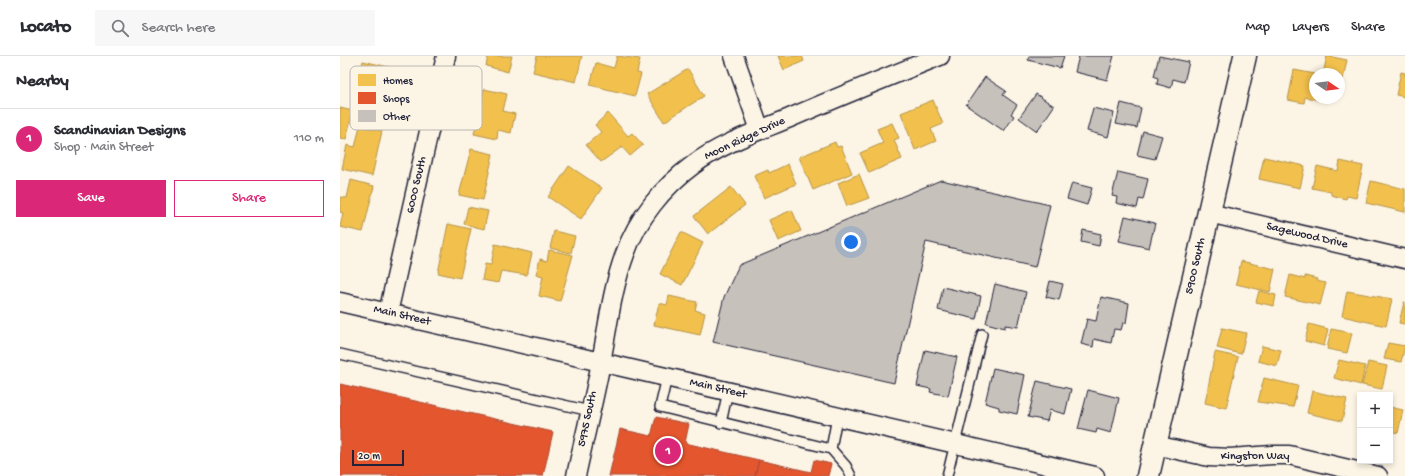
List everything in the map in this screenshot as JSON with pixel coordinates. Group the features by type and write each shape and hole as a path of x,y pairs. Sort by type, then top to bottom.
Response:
{"street":[{"name":"6000 South","path":"444,66 446,56"},
{"path":"734,56 760,130"},
{"name":"Moon Ridge Drive","path":"601,362 606,328 625,254 645,216 657,198 673,181 693,164 760,130 940,56"},
{"name":"5900 South","path":"1148,476 1245,56"},
{"name":"6000 South","path":"388,313 429,130"},
{"name":"Sagewood Drive","path":"1208,213 1405,259"},
{"name":"Main Street","path":"340,302 1095,476"},
{"name":"5975 South","path":"576,476 601,362"},
{"name":"Kingston Way","path":"1155,445 1209,457 1230,458 1272,454 1289,455 1378,476"}],"lane":[{"path":"947,476 982,334"},
{"path":"340,354 590,411"},
{"path":"667,377 660,407 831,449 846,466 851,476"},
{"path":"721,422 728,392"},
{"path":"831,449 837,417"}],"building: Homes":[{"path":"488,56 512,56 508,72 486,66"},
{"path":"537,56 582,56 576,82 533,72"},
{"path":"617,56 640,59 637,73 641,74 635,96 590,85 596,63 614,68"},
{"path":"778,56 802,56 804,61 784,70"},
{"path":"1327,56 1347,60 1345,70 1345,68 1324,68"},
{"path":"363,61 384,66 362,66"},
{"path":"688,69 704,96 664,122 647,94"},
{"path":"1294,70 1309,73 1309,98 1305,97 1304,103 1288,100"},
{"path":"1401,72 1405,73 1405,97 1396,95"},
{"path":"484,89 507,94 503,111 515,114 511,133 498,130 497,139 474,134 475,130 482,130 482,98"},
{"path":"933,100 943,124 931,129 936,141 915,150 901,113"},
{"path":"340,108 350,110 350,123 346,139 340,138"},
{"path":"608,113 628,136 632,133 643,145 630,156 622,147 601,162 586,145 601,132 595,125"},
{"path":"892,123 899,138 894,140 902,159 869,173 860,153 883,143 877,129"},
{"path":"359,130 382,131 372,176 342,169 347,145 355,147"},
{"path":"835,142 837,147 841,146 852,173 813,190 799,157"},
{"path":"471,149 493,154 483,200 459,195"},
{"path":"1264,157 1305,166 1300,188 1259,179"},
{"path":"1340,161 1363,166 1356,198 1347,196 1346,199 1331,195 1331,192 1312,188 1317,166 1338,171"},
{"path":"788,164 796,184 764,198 754,176 768,170 769,173"},
{"path":"569,166 602,188 581,219 548,197"},
{"path":"859,174 869,198 847,206 838,183"},
{"path":"351,180 374,186 363,232 340,227 343,213 340,212 340,197 347,198"},
{"path":"1371,181 1405,189 1405,212 1366,203"},
{"path":"731,187 745,205 708,234 694,216"},
{"path":"468,207 488,211 484,229 464,224"},
{"path":"792,210 801,231 778,241 769,220"},
{"path":"448,224 471,229 460,278 438,273"},
{"path":"554,231 575,236 571,253 550,248"},
{"path":"681,232 703,243 682,285 660,274"},
{"path":"495,244 532,253 527,275 501,271 498,283 482,280 485,264 491,265"},
{"path":"549,250 573,255 560,301 539,296 543,276 536,274 540,259 547,261"},
{"path":"1241,261 1275,269 1270,292 1236,284"},
{"path":"1290,275 1305,279 1305,276 1317,279 1316,281 1326,283 1320,305 1285,297"},
{"path":"1259,291 1276,295 1274,306 1256,302"},
{"path":"1347,291 1392,299 1386,326 1342,316"},
{"path":"669,296 697,302 695,310 705,313 700,335 654,325 659,303 667,305"},
{"path":"1405,302 1405,324 1399,323"},
{"path":"1309,324 1328,329 1324,346 1305,341"},
{"path":"1222,328 1246,333 1241,354 1217,348"},
{"path":"1331,329 1352,333 1347,353 1327,349"},
{"path":"1388,343 1405,346 1401,362 1384,359"},
{"path":"1262,346 1281,350 1277,366 1258,361"},
{"path":"1215,352 1238,357 1226,408 1205,403"},
{"path":"1339,360 1365,366 1361,385 1334,378"},
{"path":"1368,362 1387,366 1382,389 1362,385"},
{"path":"1264,378 1298,386 1293,407 1258,402"},
{"path":"1312,391 1347,399 1342,421 1307,413"},
{"path":"1393,408 1403,410 1398,433 1393,432"}],"building: Shops":[{"path":"340,384 553,432 543,476 340,476"},
{"path":"656,417 689,424 685,443 759,460 755,476 609,476 620,429 651,436"},
{"path":"759,460 811,472 814,460 831,464 828,476 755,476"}],"building: Other":[{"path":"1029,56 1064,56 1060,68 1028,60"},
{"path":"1079,56 1114,56 1107,80 1075,72"},
{"path":"1159,56 1189,62 1184,82 1173,79 1171,88 1157,84 1158,78 1154,76"},
{"path":"985,77 1006,91 1003,95 1017,105 1011,114 1014,116 1004,131 966,105"},
{"path":"1036,94 1054,106 1037,131 1019,118"},
{"path":"1121,103 1141,108 1137,128 1116,124"},
{"path":"1093,108 1114,113 1108,137 1087,131"},
{"path":"1143,131 1162,136 1155,159 1137,155"},
{"path":"1118,172 1148,179 1143,200 1139,199 1137,208 1116,203 1117,197 1112,196"},
{"path":"941,180 1050,205 1035,267 926,242 894,383 713,342 724,297 739,265"},
{"path":"1072,183 1092,188 1087,205 1067,199"},
{"path":"1125,216 1155,223 1149,248 1119,241"},
{"path":"1083,230 1101,234 1099,246 1081,242"},
{"path":"1050,281 1063,284 1059,300 1046,297"},
{"path":"995,284 1026,292 1018,327 1005,325 1005,328 986,323"},
{"path":"943,287 981,296 976,319 938,310"},
{"path":"1101,297 1129,303 1126,323 1123,323 1121,330 1114,329 1111,343 1094,339 1093,347 1081,344 1087,319 1096,321"},
{"path":"925,350 957,357 948,396 930,392 931,389 917,386"},
{"path":"993,368 1025,375 1017,414 999,410 999,407 985,403"},
{"path":"1037,381 1071,389 1065,414 1050,410 1047,421 1028,417"},
{"path":"1088,390 1119,398 1111,433 1097,429 1096,433 1078,429"}],"place":[{"name":"Scandinavian Designs","path":"668,451"}]}
